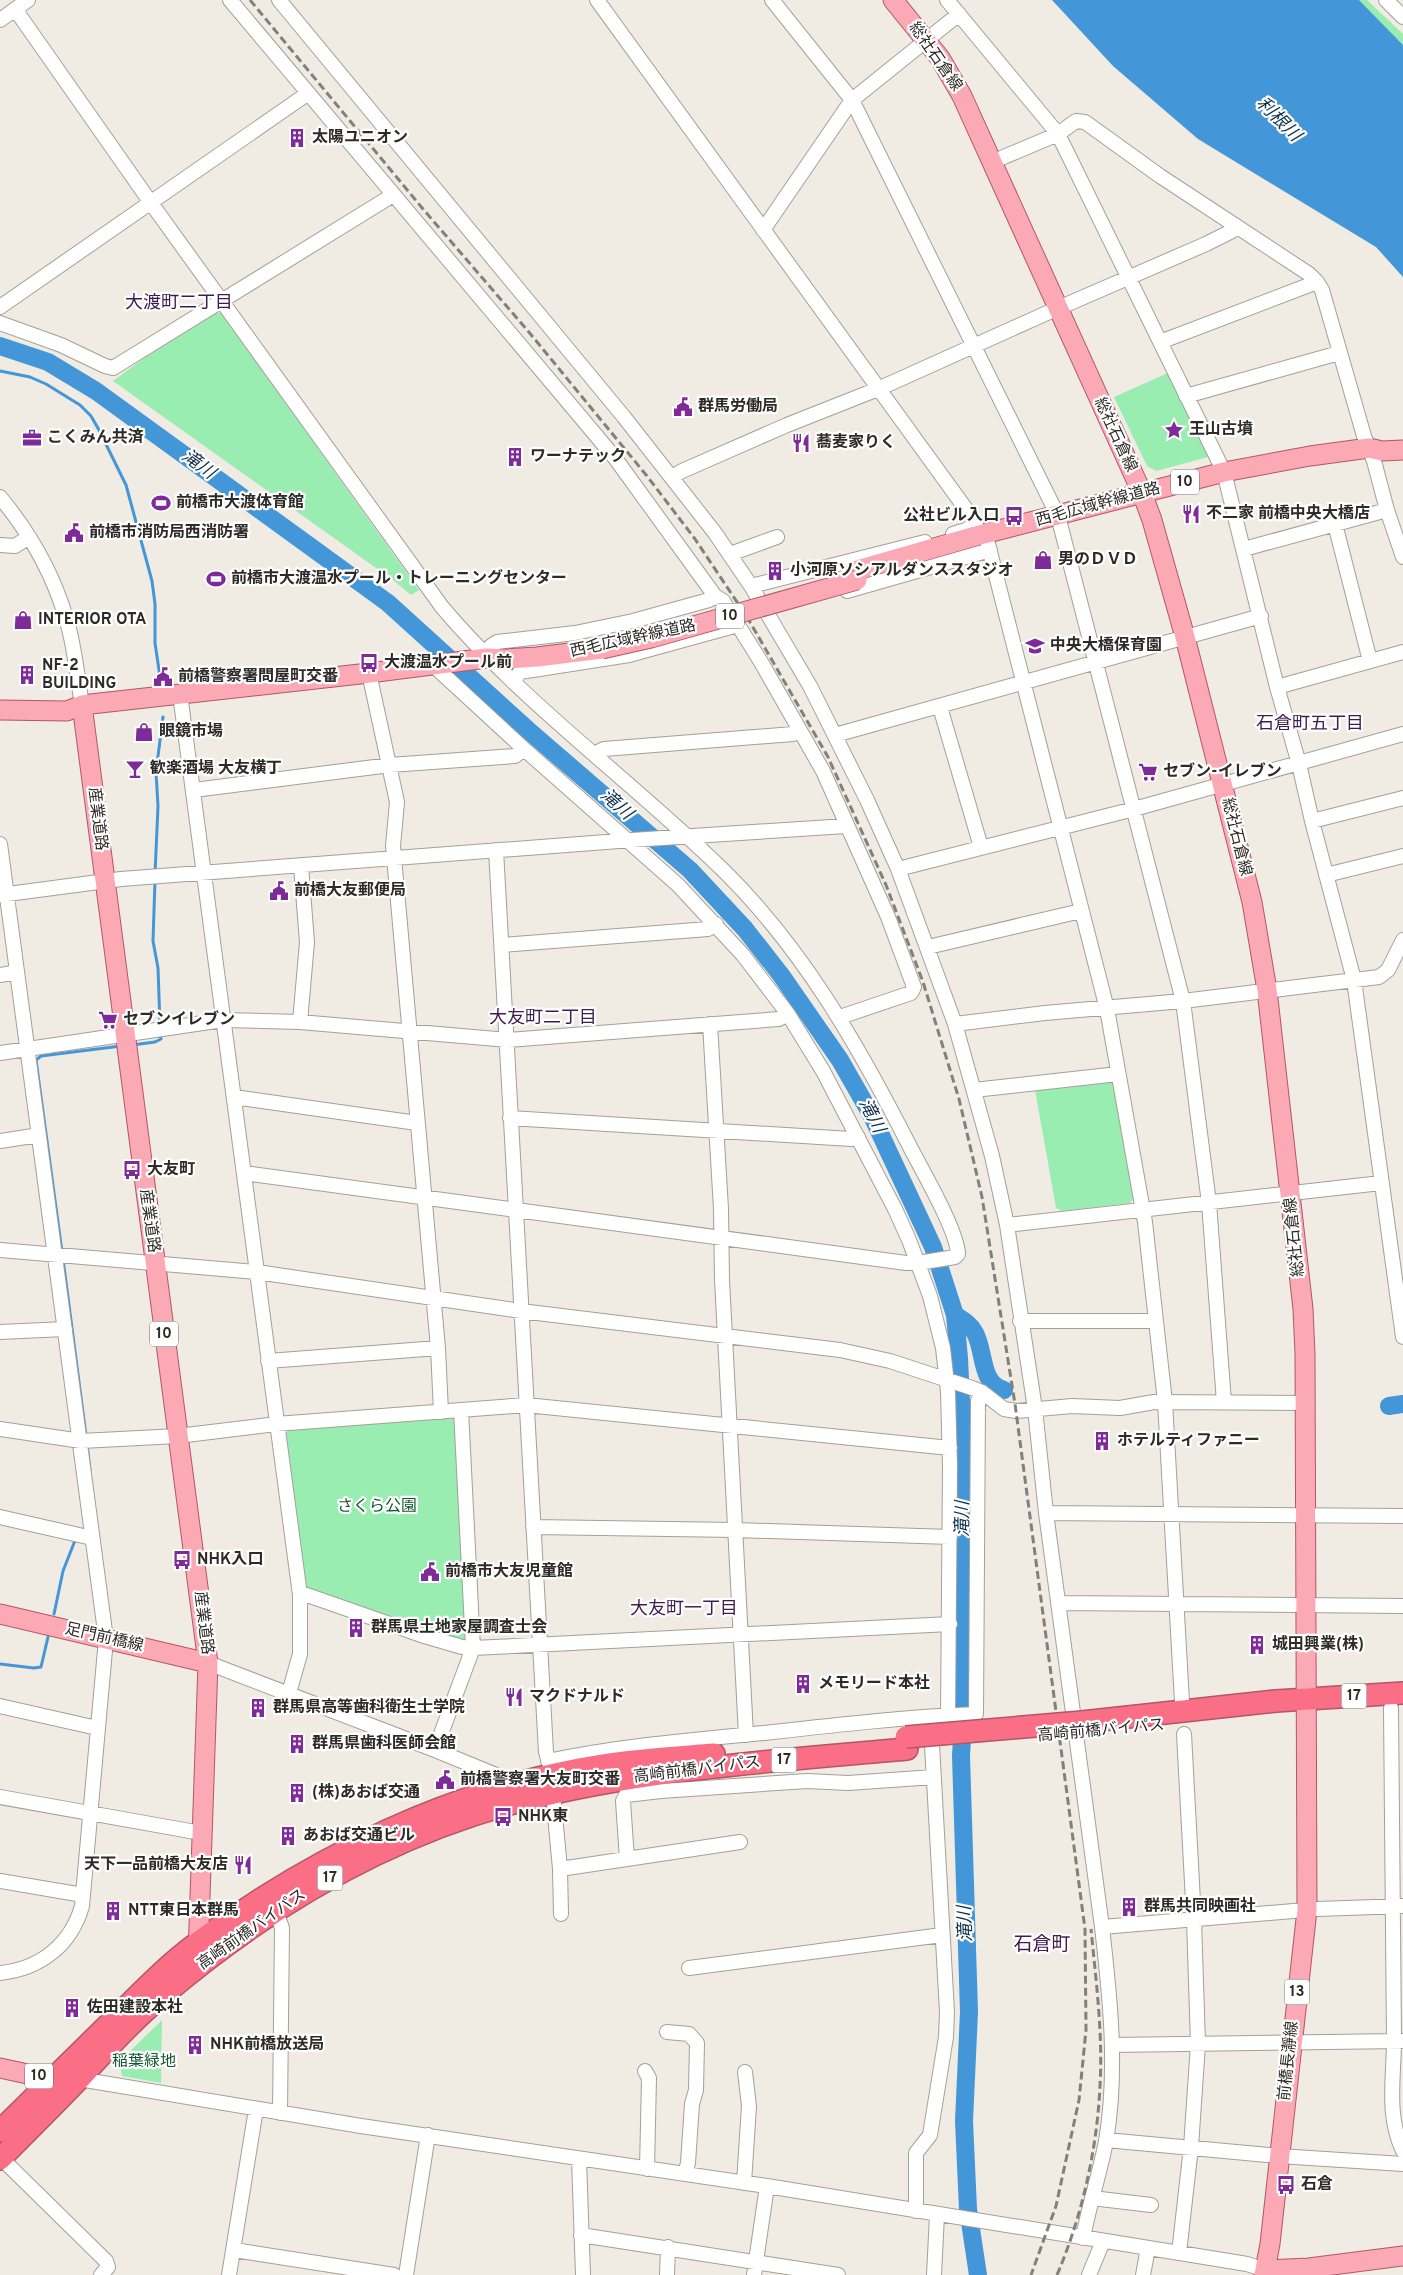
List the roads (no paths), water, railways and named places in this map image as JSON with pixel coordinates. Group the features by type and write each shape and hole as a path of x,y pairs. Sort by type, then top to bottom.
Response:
{"highway":[{"name":"17","path":"1306,1706 1399,1703"},
{"name":"高崎前橋バイパス","path":"0,2131 141,1993 196,1944 302,1874 360,1843 413,1819 517,1783 548,1781 630,1761 906,1743 1306,1706"},
{"name":"高崎前橋バイパス","path":"0,2158 158,1999 201,1964 276,1911 353,1866 399,1844 472,1816 548,1781"}],"main road":[{"name":"総社石倉線","path":"893,0 927,41 962,96 1142,493 1163,555 1246,872 1267,990 1303,1309 1307,1515 1306,1706"},
{"name":"西毛広域幹線道路","path":"0,710 67,711 82,705 369,673 482,658 530,657 601,644 651,638 856,576 981,535 1224,472 1310,456 1370,448 1381,442 1403,439"},
{"name":"西毛広域幹線道路","path":"1370,448 1382,451 1403,450"},
{"name":"西毛広域幹線道路","path":"856,576 989,547 1002,531"},
{"name":"西毛広域幹線道路","path":"0,700 66,701 82,705"},
{"name":"産業道路","path":"82,705 208,1663 196,1944 201,1964"},
{"name":"足門前橋線","path":"0,1614 208,1663"},
{"name":"前橋長瀞線","path":"1256,2271 1270,2244 1306,1910 1306,1706"},
{"name":"10","path":"0,2068 54,2078 79,2079"},
{"path":"1256,2271 1309,2268 1403,2256"}],"street":[{"path":"0,20 28,0"},
{"path":"230,0 307,94 616,458 738,625 823,771 888,917 914,987 911,994 840,1017"},
{"path":"279,0 672,477 730,554 810,686 835,735 898,869 928,948 955,1024 974,1090 1008,1225 1020,1321 1035,1409 1046,1513 1110,1993 1112,2044 1106,2140 1083,2238"},
{"path":"596,0 976,523 966,530 943,537 751,586"},
{"path":"772,0 852,100 1058,516 1183,1001 1209,1203 1224,1402"},
{"path":"947,0 1058,134 1224,472 1277,687 1299,764 1354,980 1403,1337"},
{"path":"1386,0 1403,17"},
{"path":"15,9 151,203 442,607 482,658 513,682 594,754 761,911 805,967 840,1017 870,1070 938,1202 958,1248 958,1254 955,1257 920,1262 722,1239 252,1172 244,1173"},
{"path":"763,230 852,100 959,14"},
{"path":"0,307 307,94"},
{"path":"992,162 1058,134 1076,122 1085,122 1235,226 1309,274 1322,290 1339,353 1370,448 1387,510 1399,531 1403,557"},
{"path":"0,323 61,345 109,368 118,366 393,195"},
{"path":"672,477 682,470 787,424 878,389 1206,244 1232,231 1235,226"},
{"path":"1160,342 1317,282"},
{"path":"1186,396 1339,353"},
{"name":"産業道路","path":"0,497 29,537 54,582 66,618 82,705"},
{"path":"1244,549 1387,510"},
{"path":"1335,524 1370,661"},
{"path":"0,546 15,546 29,537"},
{"path":"730,554 777,537"},
{"path":"767,615 989,547 1107,1009 1145,1222 1165,1402 1182,1702"},
{"path":"482,658 491,646 497,642 575,633 622,623 709,600 715,596"},
{"path":"835,735 1261,616"},
{"path":"513,682 520,672 628,655 667,646 738,625"},
{"path":"1277,687 1403,652"},
{"path":"436,664 524,749 678,885 743,955 788,1014 823,1071 895,1209 920,1262 941,1338 949,1381 950,1715"},
{"path":"369,673 397,802 393,846 438,1348 441,1412"},
{"path":"180,694 300,1594 300,1654 289,1693"},
{"path":"940,707 981,848"},
{"path":"594,754 604,749 800,732"},
{"path":"898,869 1061,829 1403,734"},
{"path":"194,790 390,765 515,756 524,749"},
{"path":"1312,821 1403,798"},
{"path":"4,894 105,881 203,873 629,840 846,826"},
{"path":"0,844 4,894 28,1049 106,1639 83,1895 79,1917 68,1937 48,1957 29,1966 0,1973"},
{"path":"496,850 546,1752 560,1869 561,1914"},
{"path":"1326,874 1403,856"},
{"path":"300,1022 307,942 301,866"},
{"path":"928,948 1081,911"},
{"path":"502,945 708,929 716,924"},
{"path":"955,1024 1044,1013 1183,1001 1382,976 1388,970 1403,940"},
{"path":"0,975 17,972"},
{"path":"0,1053 223,1020 300,1022 508,1040 779,1019 788,1014"},
{"path":"710,1024 717,1130 746,1735"},
{"path":"974,1090 1118,1074"},
{"path":"235,1099 241,1098 417,1122"},
{"path":"510,1118 850,1139 858,1137"},
{"path":"0,1141 39,1135"},
{"path":"1008,1225 1381,1183"},
{"path":"0,1250 54,1253 256,1272 521,1311 726,1338 840,1350 890,1361 977,1390 1004,1409 1016,1411 1087,1406 1120,1408 1148,1402 1306,1403"},
{"path":"1020,1321 1155,1321"},
{"path":"0,1332 65,1329"},
{"path":"268,1362 438,1348"},
{"path":"548,1781 611,1749 976,1714 977,1390"},
{"path":"0,1429 80,1441 178,1436 276,1424 526,1405 950,1448"},
{"path":"435,1750 473,1648 461,1410"},
{"path":"1046,1513 1403,1516"},
{"path":"0,1517 92,1538"},
{"path":"533,1526 950,1537"},
{"path":"300,1594 421,1635 462,1647 473,1648 950,1624"},
{"path":"1059,1603 1403,1606"},
{"path":"208,1663 517,1783"},
{"path":"1399,1703 1397,1811 1398,2120 1403,2151"},
{"path":"0,1706 97,1728"},
{"path":"916,2211 916,2153 930,2135 946,2037 948,2012 942,1935 931,1717"},
{"path":"1179,2253 1191,2148 1198,2044 1194,1920 1184,1734"},
{"path":"627,1859 623,1801 626,1795 807,1781 848,1783 934,1777"},
{"path":"0,1797 201,1833"},
{"path":"560,1869 740,1842"},
{"path":"0,1881 83,1895"},
{"path":"1102,1927 1306,1910 1398,1906"},
{"path":"276,1911 282,1928 280,2113"},
{"path":"688,1968 942,1935"},
{"path":"666,2032 689,2034 697,2043 696,2090 692,2104 688,2163 684,2174"},
{"path":"1112,2044 1399,2041"},
{"path":"645,2070 649,2078 647,2169"},
{"path":"744,2183 749,2106 745,2072"},
{"path":"79,2079 280,2113 579,2160 766,2186 1179,2253 1256,2271"},
{"path":"229,2275 256,2109"},
{"path":"406,2275 428,2135"},
{"path":"1106,2140 1279,2156 1403,2164"},
{"path":"0,2158 106,2261 108,2267 101,2275"},
{"path":"579,2160 583,2275"},
{"path":"754,2275 766,2186"},
{"path":"1092,2198 1151,2206"},
{"path":"934,2275 938,2215"},
{"path":"581,2235 668,2247 831,2274"},
{"path":"1089,2275 1103,2241"},
{"path":"667,2275 668,2247"},
{"path":"1142,2275 1148,2248"},
{"path":"234,2250 394,2275"}],"water":[{"name":"利根川","path":"1052,0 1359,0 1403,45 1403,277 1376,247 1198,139 1113,66"}],"waterway":[{"name":"滝川","path":"0,346 48,362 96,391 388,603 528,730 690,870 745,929 781,975 840,1060 872,1116 933,1247 955,1315 959,1358 963,1444 964,1703 961,1756 969,2012 964,2121 968,2209 978,2275"},
{"path":"0,371 30,377 46,384 80,405 91,416 99,430 126,485 152,581 155,604 155,643 160,677"},
{"path":"155,874 158,806 156,772 163,717"},
{"path":"155,880 153,941 158,968 160,1025"},
{"path":"132,1045 155,1042 161,1039 160,1034"},
{"path":"62,1252 36,1060 41,1056 121,1046"},
{"path":"63,1259 86,1436"},
{"path":"955,1315 966,1322 975,1333 987,1374 996,1387 1004,1390"},
{"path":"1389,1406 1403,1404"},
{"path":"87,1444 90,1470"},
{"path":"54,1614 63,1571 76,1538"},
{"path":"0,1664 34,1668 41,1667 48,1637"}],"railway":[{"path":"250,0 423,209 528,331 647,476 695,539 747,617 828,757 886,885 923,982 959,1099 982,1197 1015,1404 1085,1929 1086,2030 1079,2100 1056,2206 1031,2275"},
{"path":"1057,2275 1081,2206 1096,2134 1101,2066 1100,2027 1091,1929"}],"place":[{"name":"太陽ユニオン","path":"297,138"},
{"name":"群馬労働局","path":"683,407"},
{"name":"王山古墳","path":"1174,430"},
{"name":"こくみん共済","path":"32,438"},
{"name":"蕎麦家りく","path":"801,443"},
{"name":"ワーナテック","path":"515,457"},
{"name":"前橋市大渡体育館","path":"161,503"},
{"name":"不二家 前橋中央大橋店","path":"1191,514"},
{"name":"公社ビル入口","path":"1014,516"},
{"name":"前橋市消防局西消防署","path":"74,533"},
{"name":"男のＤＶＤ","path":"1043,560"},
{"name":"小河原ソシアルダンススタジオ","path":"775,571"},
{"name":"前橋市大渡温水プール・トレーニングセンター","path":"216,579"},
{"name":"INTERIOR OTA","path":"23,620"},
{"name":"中央大橋保育園","path":"1035,646"},
{"name":"大渡温水プール前","path":"369,663"},
{"name":"NF-2 BUILDING","path":"27,675"},
{"name":"前橋警察署問屋町交番","path":"163,677"},
{"name":"眼鏡市場","path":"144,732"},
{"name":"歓楽酒場 大友横丁","path":"135,769"},
{"name":"セブン-イレブン","path":"1148,772"},
{"name":"前橋大友郵便局","path":"279,891"},
{"name":"セブンイレブン","path":"108,1020"},
{"name":"大友町","path":"132,1170"},
{"name":"ホテルティファニー","path":"1102,1441"},
{"name":"NHK入口","path":"182,1560"},
{"name":"前橋市大友児童館","path":"430,1572"},
{"name":"群馬県土地家屋調査士会","path":"356,1628"},
{"name":"城田興業(株)","path":"1257,1645"},
{"name":"メモリード本社","path":"803,1684"},
{"name":"マクドナルド","path":"514,1697"},
{"name":"群馬県高等歯科衛生士学院","path":"258,1708"},
{"name":"群馬県歯科医師会館","path":"297,1744"},
{"name":"前橋警察署大友町交番","path":"445,1780"},
{"name":"(株)あおば交通","path":"297,1793"},
{"name":"NHK東","path":"503,1817"},
{"name":"あおば交通ビル","path":"288,1836"},
{"name":"天下一品前橋大友店","path":"243,1865"},
{"name":"群馬共同映画社","path":"1129,1907"},
{"name":"NTT東日本群馬","path":"113,1911"},
{"name":"佐田建設本社","path":"72,2008"},
{"name":"NHK前橋放送局","path":"195,2045"},
{"name":"石倉","path":"1286,2185"}],"district":[{"name":"大渡町二丁目","path":"179,303"},
{"name":"石倉町五丁目","path":"1310,724"},
{"name":"大友町二丁目","path":"543,1018"},
{"name":"大友町一丁目","path":"684,1609"},
{"name":"石倉町","path":"1042,1945"}],"park label":[{"name":"さくら公園","path":"377,1507"},
{"name":"稲葉緑地","path":"144,2062"}]}
